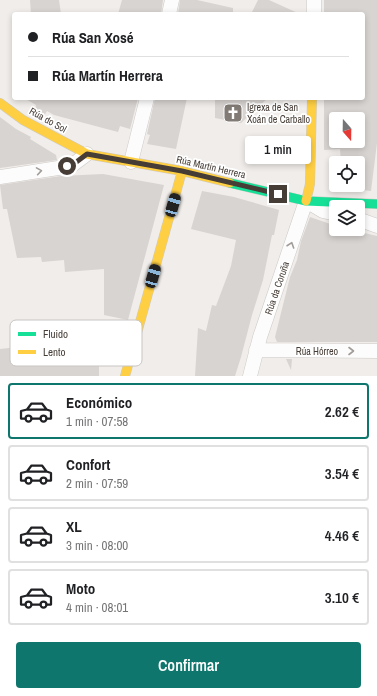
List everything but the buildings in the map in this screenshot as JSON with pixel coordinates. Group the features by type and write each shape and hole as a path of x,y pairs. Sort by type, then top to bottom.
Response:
{"street":[{"path":"169,12 172,0"},
{"path":"314,0 314,12"},
{"path":"131,162 146,100"},
{"path":"312,100 310,184 306,201 323,211 329,212"},
{"name":"Rúa do Sol","path":"0,103 23,120 87,154"},
{"path":"0,177 71,166 87,154"},
{"name":"Rúa Martín Herrera","path":"87,154 182,171 306,201 377,204"},
{"path":"141,320 182,171"},
{"name":"Rúa da Coruña","path":"250,376 256,350 306,201"},
{"path":"365,222 377,226"},
{"name":"Rúa Hórreo","path":"256,350 377,351"},
{"path":"125,376 128,366"}],"traffic: fast":[{"path":"230,183 306,201 377,204"}],"traffic: slow":[{"path":"306,201 310,184 312,100"},
{"path":"0,103 23,120 87,154 182,171 230,183"},
{"path":"141,320 182,171"},
{"path":"125,376 128,366"}],"place":[{"name":"Igrexa de San Xoán de Carballo","path":"233,113"}],"route":[{"path":"67,166 71,166 87,154 182,171 278,194"}]}
